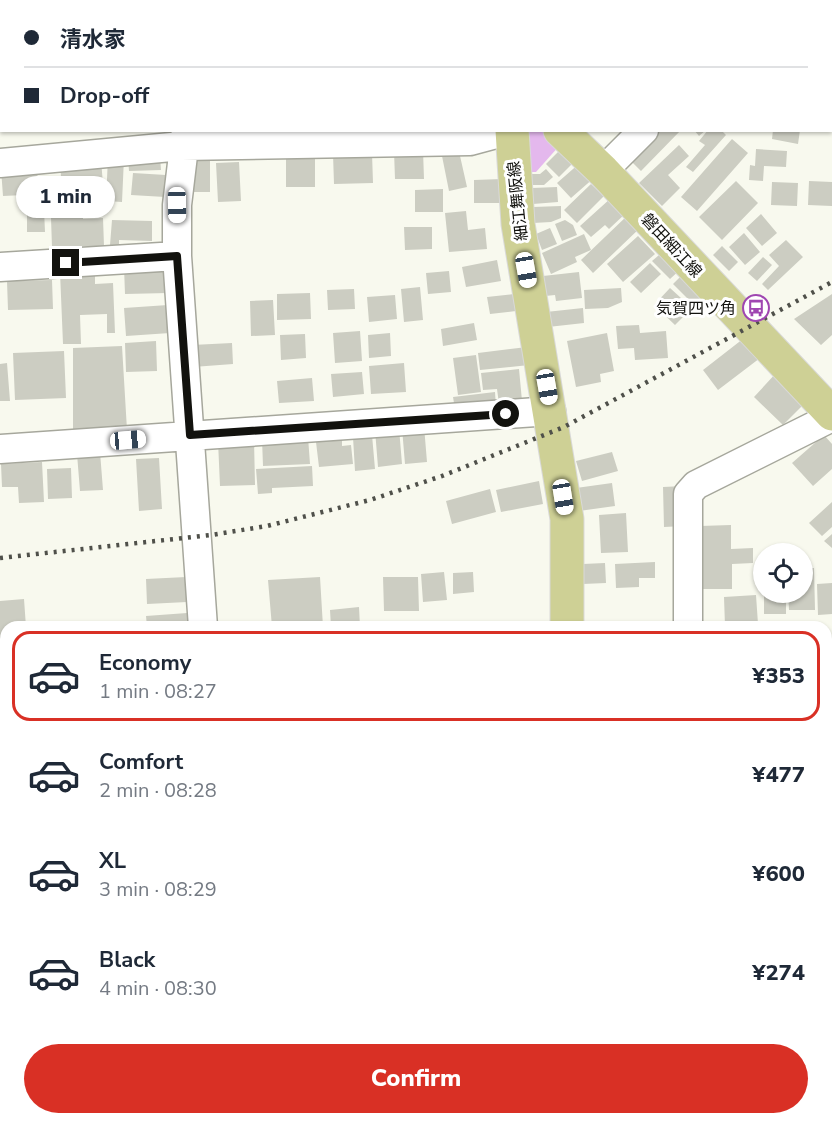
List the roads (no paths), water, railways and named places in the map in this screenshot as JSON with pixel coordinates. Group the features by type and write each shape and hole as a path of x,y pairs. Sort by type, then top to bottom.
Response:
{"main road":[{"name":"細江舞阪線","path":"511,132 518,224 551,411 567,519 567,621"},
{"name":"磐田細江線","path":"562,132 603,171 829,407"}],"street":[{"path":"0,163 185,137 470,141 504,132"},
{"path":"603,171 642,132"},
{"path":"185,137 177,205 177,256 203,621"},
{"path":"0,267 177,256"},
{"path":"688,621 688,495 696,485 829,407"},
{"path":"0,448 551,411"}],"railway":[{"path":"0,558 211,535 267,526 370,500 442,476 564,427 832,282"}],"place":[{"name":"気賀四ツ角","path":"756,308"}]}
